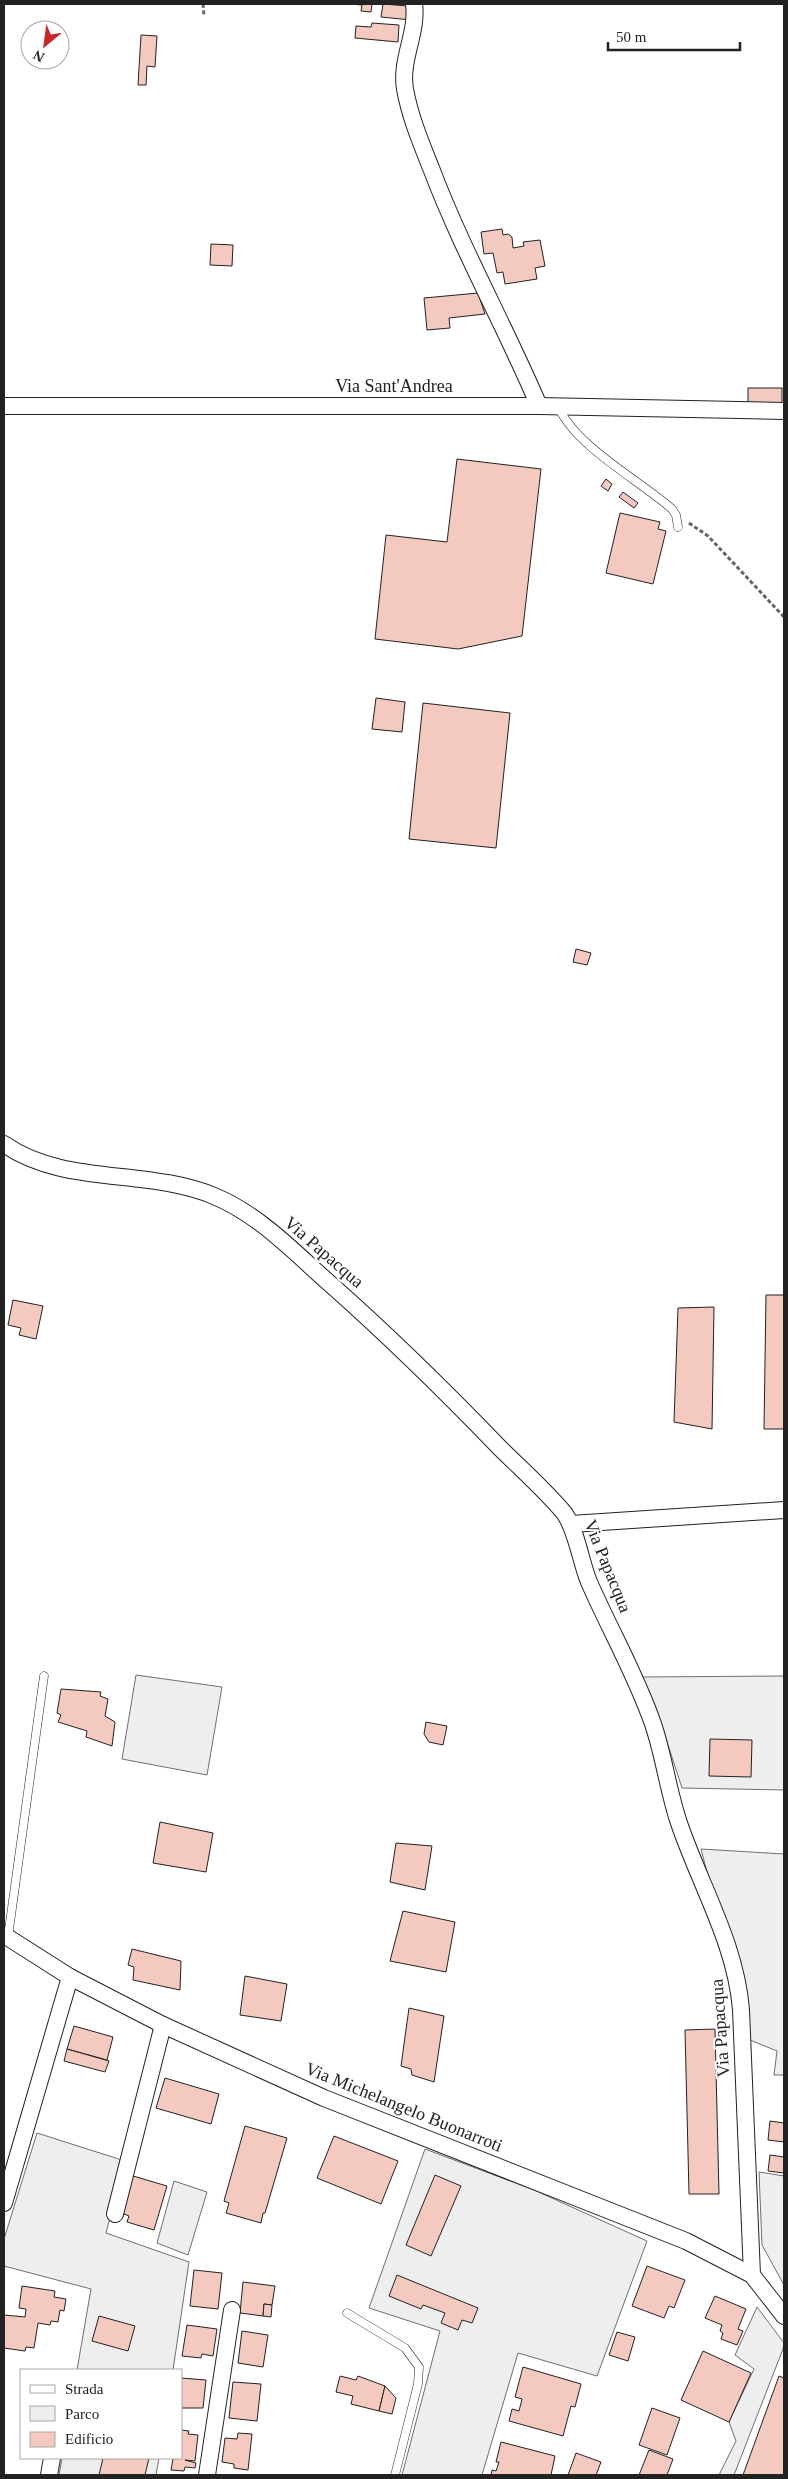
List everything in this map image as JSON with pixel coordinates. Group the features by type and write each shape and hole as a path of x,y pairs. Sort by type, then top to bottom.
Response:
{"street":[{"path":"414,4 414,20 403,75 413,119 450,220 513,347 539,406"},
{"name":"Via Sant'Andrea","path":"4,406 558,406 784,411"},
{"name":"Via Papacqua","path":"4,1144 24,1157 50,1166 154,1180 192,1188 225,1201 252,1217 278,1237 404,1351 553,1500 571,1524 589,1581 634,1677 653,1723 678,1821 727,1943 736,1974 741,2010 752,2275"},
{"path":"571,1524 784,1510"},
{"name":"Via Michelangelo Buonarroti","path":"6,1936 70,1977 163,2024 324,2098 686,2241 752,2275 784,2316"},
{"path":"4,2203 70,1977"},
{"path":"115,2214 163,2024"},
{"path":"207,2475 232,2310"},
{"path":"50,2475 52,2459"}],"lane":[{"path":"558,406 570,428 668,505 676,514 678,527"},
{"path":"6,1936 44,1676"},
{"path":"347,2313 405,2348 419,2367 418,2384 395,2475"}],"path":[{"path":"203,4 204,16"},
{"path":"676,514 708,536 784,617"}],"green space":[{"path":"136,1675 222,1687 207,1775 122,1759"},
{"path":"784,1676 784,1790 682,1788 669,1748 641,1677"},
{"path":"701,1849 784,1854 784,2075 774,2075 777,2051 750,2040"},
{"path":"37,2133 125,2161 106,2233 189,2262 173,2369 77,2369 91,2289 4,2266 4,2239"},
{"path":"425,2149 534,2190 647,2241 597,2376 518,2353 482,2475 402,2475 440,2331 369,2308"},
{"path":"759,2172 784,2176 784,2285 762,2245"},
{"path":"174,2181 207,2192 188,2255 157,2243"},
{"path":"757,2307 784,2343 783,2349 734,2475 719,2475 736,2441 729,2422 754,2369 735,2355"},
{"path":"62,2459 159,2459 156,2475 59,2475"}],"building":[{"path":"349,4 372,4 371,12 361,11 362,5"},
{"path":"383,4 408,6 411,20 381,17"},
{"path":"372,23 399,25 398,42 355,38 356,26 371,27"},
{"path":"141,35 157,36 155,67 147,66 146,85 138,85"},
{"path":"502,229 503,235 508,234 512,237 513,248 524,246 523,242 540,240 545,266 535,268 537,279 505,284 503,272 497,273 493,253 484,254 481,232"},
{"path":"211,244 233,245 232,266 210,265"},
{"path":"478,293 485,314 449,318 450,328 427,330 424,298"},
{"path":"748,388 782,388 782,406 748,406"},
{"path":"457,459 541,469 522,636 458,649 375,639 386,535 447,542"},
{"path":"606,479 612,484 608,491 601,486"},
{"path":"623,492 638,503 634,508 619,497"},
{"path":"620,513 660,522 658,529 666,531 653,584 606,573"},
{"path":"376,698 405,702 402,732 372,729"},
{"path":"423,703 510,713 496,848 409,839"},
{"path":"576,949 591,953 587,965 573,962"},
{"path":"766,1295 784,1295 784,1429 764,1429"},
{"path":"13,1300 43,1306 36,1339 19,1335 21,1328 8,1325"},
{"path":"714,1307 712,1429 674,1422 678,1308"},
{"path":"61,1689 101,1692 100,1696 108,1699 105,1716 115,1722 112,1746 86,1737 87,1731 58,1722 61,1715 57,1713"},
{"path":"426,1722 447,1726 443,1745 429,1742 424,1734"},
{"path":"710,1739 752,1740 751,1777 709,1776"},
{"path":"160,1822 213,1833 206,1872 153,1863"},
{"path":"396,1843 432,1846 425,1890 390,1882"},
{"path":"403,1911 455,1922 446,1972 390,1961"},
{"path":"132,1949 181,1961 180,1990 133,1980 134,1967 128,1965"},
{"path":"245,1976 287,1984 281,2021 240,2015"},
{"path":"409,2008 444,2016 434,2082 412,2075 411,2069 401,2066"},
{"path":"74,2026 113,2037 107,2060 67,2049"},
{"path":"715,2029 719,2194 689,2194 685,2030"},
{"path":"67,2049 109,2061 105,2072 64,2061"},
{"path":"165,2078 219,2094 211,2124 156,2108"},
{"path":"770,2121 784,2123 784,2142 768,2140"},
{"path":"245,2126 287,2138 261,2223 226,2213 229,2203 224,2201"},
{"path":"334,2136 398,2161 381,2204 317,2178"},
{"path":"770,2155 784,2157 784,2173 768,2171"},
{"path":"435,2175 461,2186 431,2256 406,2245"},
{"path":"133,2176 167,2186 154,2230 127,2222 129,2216 122,2213"},
{"path":"647,2266 685,2280 674,2308 669,2306 664,2318 632,2306"},
{"path":"194,2270 222,2273 218,2309 190,2306"},
{"path":"397,2275 478,2308 472,2323 462,2320 458,2330 441,2323 445,2313 423,2305 421,2309 389,2296"},
{"path":"243,2282 275,2286 272,2305 264,2304 263,2316 240,2313"},
{"path":"22,2286 55,2291 54,2297 66,2299 64,2311 60,2310 58,2322 51,2321 50,2325 38,2323 34,2348 26,2347 25,2351 4,2348 4,2315 25,2317 26,2309 19,2308"},
{"path":"715,2296 746,2309 738,2329 743,2331 737,2345 721,2339 723,2333 720,2331 722,2325 705,2318"},
{"path":"264,2304 272,2305 271,2317 263,2316"},
{"path":"99,2316 135,2326 128,2351 92,2341"},
{"path":"187,2325 217,2329 213,2356 202,2354 201,2358 182,2356"},
{"path":"242,2331 268,2335 263,2367 238,2363"},
{"path":"617,2332 635,2337 628,2361 609,2355"},
{"path":"703,2351 751,2373 729,2422 681,2400"},
{"path":"523,2367 581,2384 575,2407 571,2406 563,2436 509,2421 512,2409 519,2411 522,2399 515,2397"},
{"path":"340,2376 356,2380 358,2376 385,2386 379,2411 351,2404 353,2396 336,2392"},
{"path":"779,2376 784,2378 784,2475 743,2475"},
{"path":"182,2378 206,2380 203,2408 182,2408"},
{"path":"233,2382 261,2384 257,2421 229,2418"},
{"path":"385,2386 396,2398 392,2414 379,2411"},
{"path":"652,2408 680,2418 667,2455 639,2445"},
{"path":"182,2430 189,2431 188,2434 198,2435 195,2461 185,2460 196,2463 195,2468 185,2467 184,2471 171,2470 173,2459 182,2459"},
{"path":"238,2433 252,2434 248,2470 234,2468 234,2464 222,2462 225,2438 237,2439"},
{"path":"501,2442 555,2456 551,2475 491,2475 492,2470 496,2471 499,2462 496,2462"},
{"path":"649,2450 673,2459 667,2475 639,2475"},
{"path":"576,2453 601,2462 596,2475 568,2475"},
{"path":"103,2459 149,2459 145,2475 99,2475"}]}
